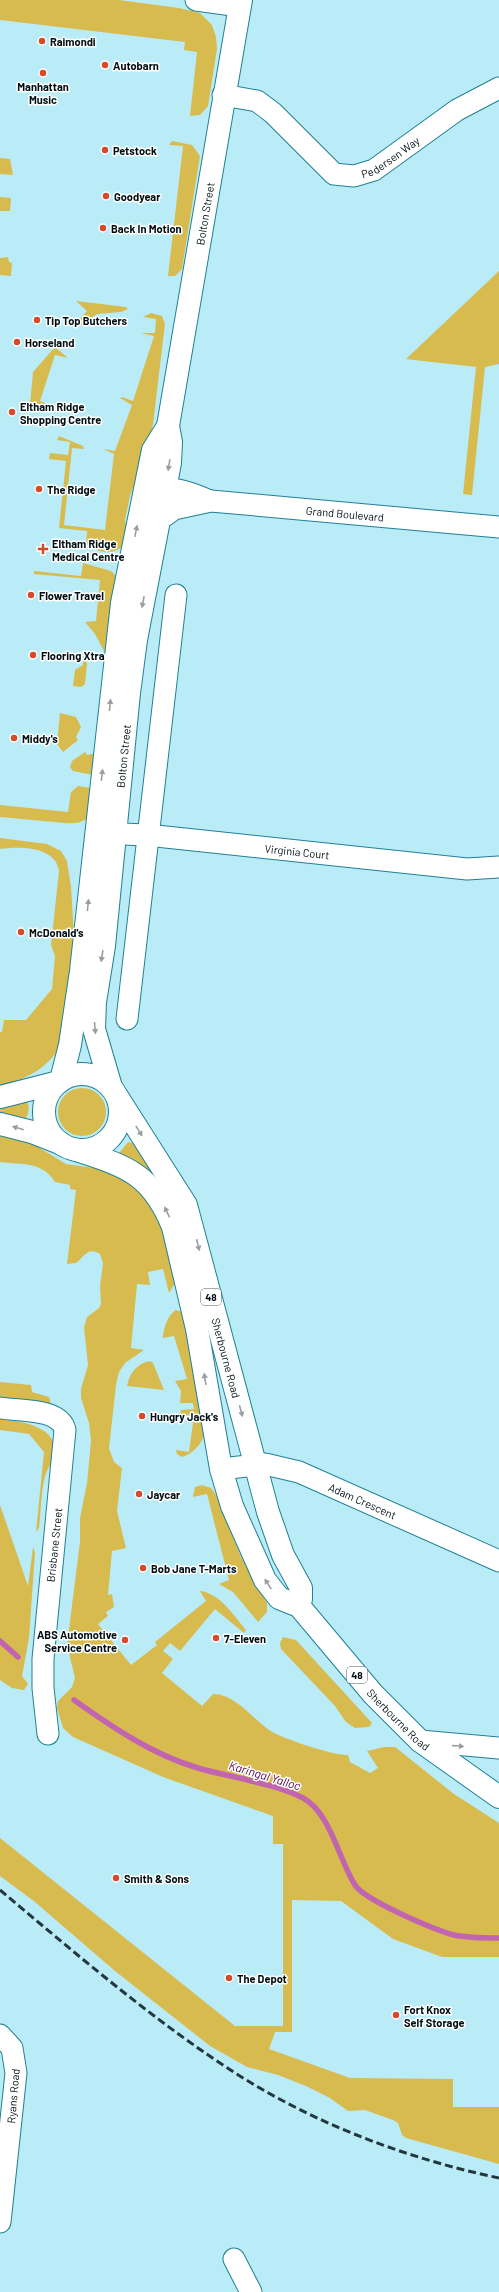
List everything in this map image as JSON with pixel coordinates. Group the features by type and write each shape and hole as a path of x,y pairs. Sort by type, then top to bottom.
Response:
{"main road":[{"name":"Bolton Street","path":"60,1081 70,1045 128,693 165,489 171,452 168,426 190,308 224,95 241,3"},
{"name":"Bolton Street","path":"115,1092 96,1040 94,1016 104,946 105,833 119,630 129,565 153,450 168,426"},
{"name":"48","path":"0,1097 60,1081 77,1074 90,1074 102,1079 115,1092 120,1116 118,1124 111,1137 93,1148 67,1146 32,1132 0,1124"},
{"path":"60,1081 46,1097 44,1110 46,1123 52,1135 67,1146"},
{"name":"Sherbourne Road","path":"115,1092 186,1205 280,1548 301,1588 302,1594 299,1606"},
{"name":"Sherbourne Road","path":"67,1146 110,1160 137,1174 155,1192 168,1215 175,1234 197,1329 221,1469 232,1506 265,1580 279,1598 299,1606 373,1694 420,1741 499,1797"}],"street":[{"path":"196,0 241,3"},
{"name":"Pedersen Way","path":"224,95 257,101 273,113 334,174 354,176 374,170 457,110 499,88"},
{"name":"Grand Boulevard","path":"143,496 153,490 165,489 187,492 210,501 316,512 493,523"},
{"name":"Grand Boulevard","path":"159,520 174,509 210,501"},
{"path":"127,1019 146,835 176,595"},
{"name":"Virginia Court","path":"105,833 146,835 466,869 499,867"},
{"name":"Brisbane Street","path":"0,1408 54,1415 62,1422 65,1430 43,1659 42,1688 48,1734"},
{"name":"Adam Crescent","path":"221,1469 256,1463 275,1465 304,1474 499,1561"},
{"path":"420,1741 499,1748"},
{"name":"Ryans Road","path":"0,2222 16,2073 14,2053 4,2040"},
{"path":"234,2260 251,2292"}],"shaded area":[{"path":"0,0 119,0 179,8 200,13 212,25 216,37 217,49 208,106 200,115 190,116 197,52 184,50 185,42 0,20"},
{"path":"172,141 192,145 200,156 182,269 175,276 168,276 183,146 169,145"},
{"path":"0,158 10,159 13,175 0,174"},
{"path":"0,197 11,198 10,211 0,211"},
{"path":"8,257 9,262 12,263 11,276 0,275 0,258"},
{"path":"499,271 499,364 485,367 472,495 463,494 476,367 406,359"},
{"path":"76,301 126,307 128,309 121,312 97,314 78,327 75,324 87,311"},
{"path":"151,313 162,316 165,324 153,424 140,484 133,488 130,496 125,520 127,530 122,547 118,550 109,552 99,551 86,544 87,531 59,528 66,461 49,459 50,453 68,455 70,442 57,440 59,436 83,446 84,449 72,448 64,525 105,530 114,454 103,449 115,451 132,405 120,398 122,397 133,401 154,336 141,333 155,333 156,319 143,317"},
{"path":"55,347 68,358 55,355 40,401 52,406 30,405 33,372"},
{"path":"83,563 111,571 117,577 106,655 95,634 85,622 96,621 100,580 34,574 34,571 81,576"},
{"path":"84,653 87,664 85,684 81,687 73,686 75,670 83,665"},
{"path":"60,713 76,717 81,727 76,737 78,740 63,752 57,744"},
{"path":"85,752 87,755 96,753 93,775 73,771 70,767 72,761"},
{"path":"78,786 91,788 88,818 83,821 68,823 0,817 0,805 68,812 71,792"},
{"path":"0,838 47,844 61,851 67,861 71,887 76,969 60,1047 41,1068 26,1077 0,1086 0,1032 2,1032 4,1020 26,1020 52,989 55,956 51,945 59,871 56,863 44,852 26,848 0,849"},
{"path":"77,1088 87,1088 96,1092 102,1098 106,1107 106,1117 102,1126 96,1132 87,1136 77,1136 68,1132 62,1126 58,1117 58,1107 62,1098 68,1092"},
{"path":"26,1101 29,1109 26,1118 0,1115 0,1110 3,1107"},
{"path":"0,1133 28,1141 66,1164 108,1170 142,1190 162,1222 175,1283 169,1293 163,1269 148,1272 150,1285 137,1284 131,1348 144,1350 125,1363 119,1372 116,1385 109,1448 114,1462 122,1468 117,1511 126,1548 112,1551 108,1595 112,1594 114,1607 106,1612 108,1616 98,1624 131,1665 157,1645 155,1642 206,1601 200,1591 214,1596 237,1618 246,1630 244,1633 215,1609 180,1651 170,1643 163,1651 173,1659 162,1673 202,1706 213,1694 229,1698 236,1702 269,1730 295,1742 320,1750 341,1755 348,1755 350,1762 370,1773 378,1768 367,1751 384,1747 395,1747 454,1794 499,1823 499,1957 442,1957 393,1939 341,1901 292,1900 292,2032 275,2032 269,2049 350,2078 453,2079 453,2107 499,2107 499,2164 406,2138 402,2135 398,2123 393,2120 365,2110 348,2111 330,2098 306,2086 278,2075 247,2067 210,2046 115,1971 35,1902 0,1876 0,1838 235,2026 283,2026 283,1844 273,1844 273,1816 163,1777 73,1737 63,1728 57,1708 58,1701 72,1687 75,1678 67,1645 80,1542 80,1518 87,1483 91,1441 89,1423 81,1398 81,1389 88,1365 84,1327 87,1317 99,1308 101,1304 100,1286 103,1263 100,1254 92,1251 86,1253 76,1263 67,1264 76,1190 70,1189 70,1185 55,1182 50,1175 38,1167 0,1162"},
{"path":"128,1142 133,1143 148,1161 157,1178 142,1165 119,1153"},
{"path":"176,1310 184,1313 204,1435 196,1449 182,1457 177,1454 176,1450 189,1452 194,1416 180,1414 181,1410 194,1409 193,1403 180,1403 181,1391 175,1381 187,1379 174,1336 163,1338 166,1322"},
{"path":"150,1361 153,1363 164,1390 127,1386 134,1370 141,1364"},
{"path":"0,1382 31,1385 32,1392 49,1397 51,1404 0,1399"},
{"path":"0,1419 17,1421 37,1427 51,1438 54,1446 54,1456 46,1473 44,1482 39,1528 36,1532 44,1452 29,1434 0,1430"},
{"path":"202,1485 211,1488 216,1495 241,1557 267,1603 267,1612 258,1622 233,1592 219,1584 229,1580 207,1494 193,1497 195,1487"},
{"path":"0,1505 28,1586 33,1547 35,1553 29,1638 22,1676 28,1684 24,1690 12,1688 0,1680"},
{"path":"283,1637 296,1640 372,1723 369,1727 355,1728 346,1722 335,1706 281,1649 280,1643"}],"waterway":[{"name":"Karingal Yalloc","path":"0,1641 18,1657"},
{"name":"Karingal Yalloc","path":"74,1700 118,1730 165,1756 198,1768 280,1789 303,1798 312,1805 327,1825 349,1875 355,1885 361,1891 385,1906 417,1921 454,1935 499,1938"}],"railway":[{"path":"0,1890 140,2005 199,2049 260,2088 325,2122 393,2149 463,2170 499,2178"}],"place":[{"name":"Raimondi","path":"42,41"},
{"name":"Autobarn","path":"105,65"},
{"name":"Manhattan Music","path":"43,73"},
{"name":"Petstock","path":"105,150"},
{"name":"Goodyear","path":"106,196"},
{"name":"Back In Motion","path":"103,228"},
{"name":"Tip Top Butchers","path":"37,320"},
{"name":"Horseland","path":"17,342"},
{"name":"Eltham Ridge Shopping Centre","path":"12,412"},
{"name":"The Ridge","path":"39,489"},
{"name":"Eltham Ridge Medical Centre","path":"43,549"},
{"name":"Flower Travel","path":"31,595"},
{"name":"Flooring Xtra","path":"33,655"},
{"name":"Middy's","path":"14,738"},
{"name":"McDonald's","path":"21,932"},
{"name":"Hungry Jack's","path":"142,1416"},
{"name":"Jaycar","path":"139,1494"},
{"name":"Bob Jane T-Marts","path":"143,1568"},
{"name":"7-Eleven","path":"216,1638"},
{"name":"ABS Automotive Service Centre","path":"125,1640"},
{"name":"Smith & Sons","path":"116,1878"},
{"name":"The Depot","path":"229,1978"},
{"name":"Fort Knox Self Storage","path":"396,2015"}]}
